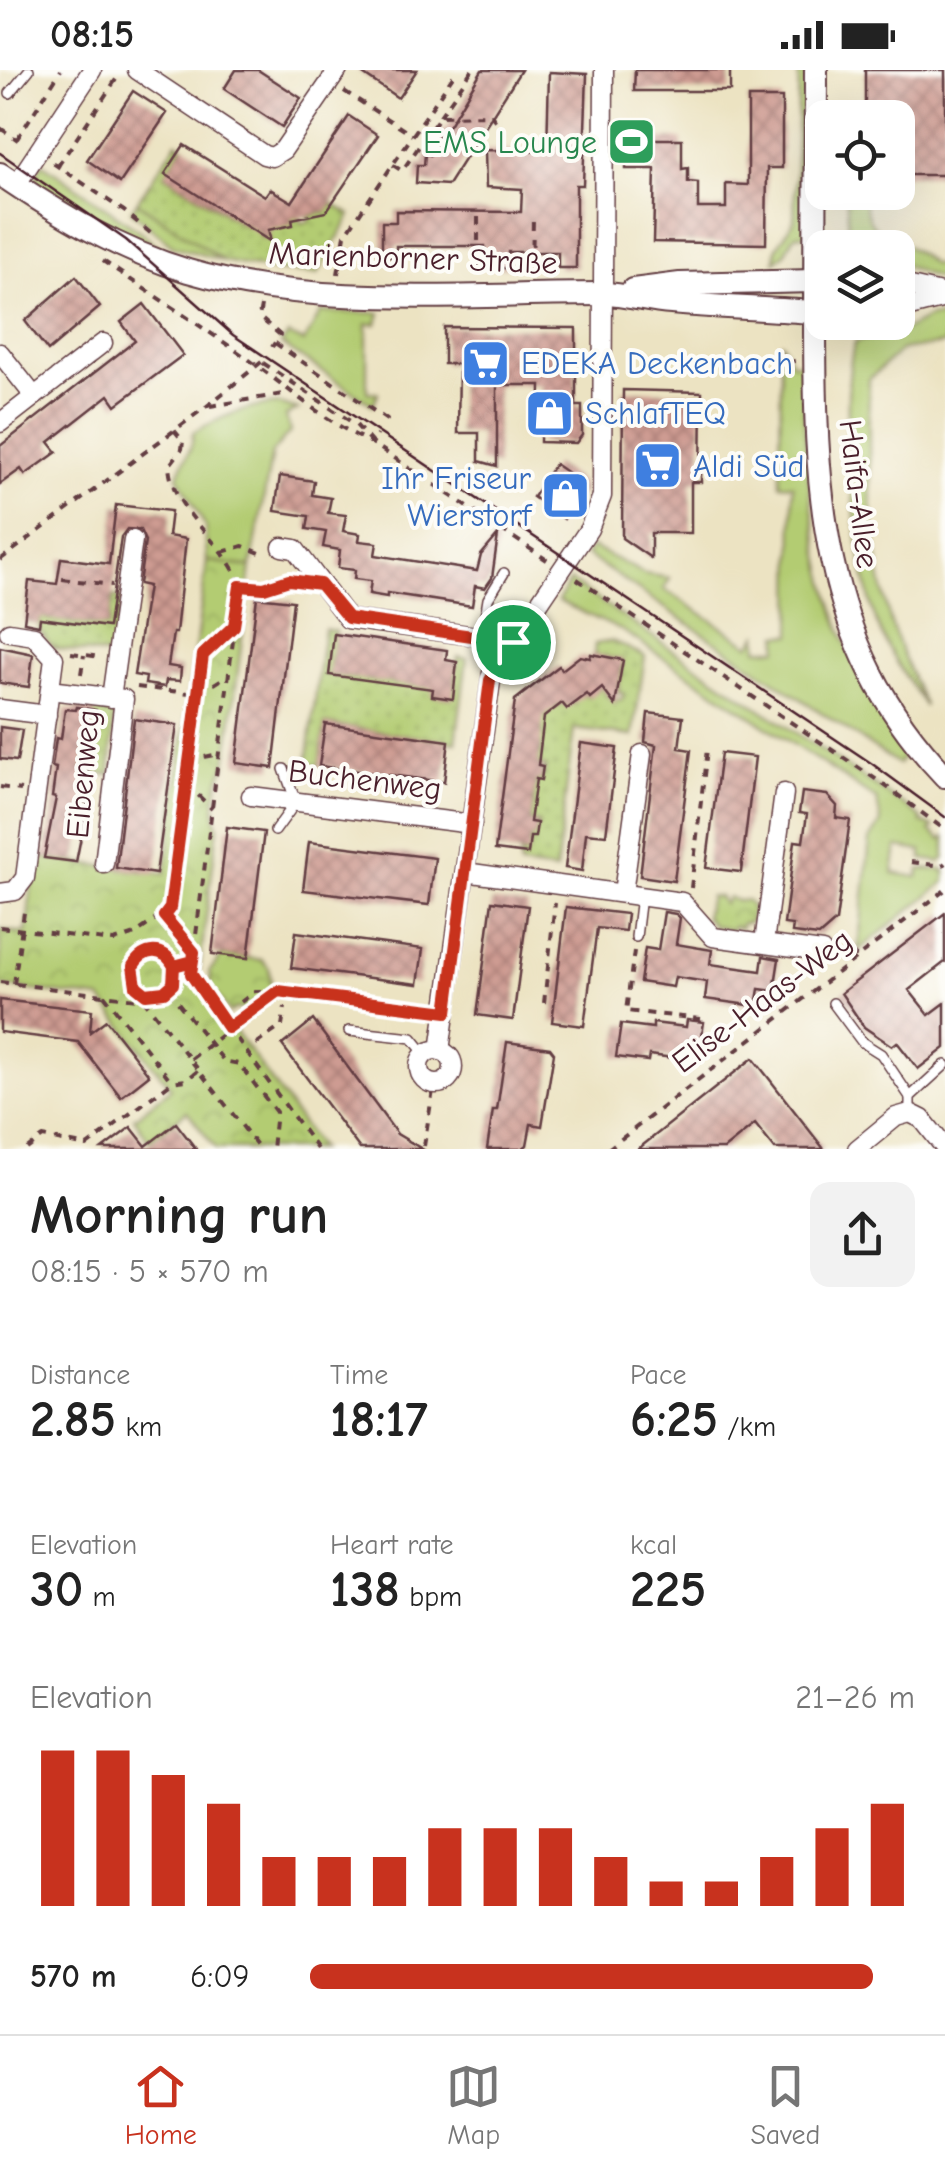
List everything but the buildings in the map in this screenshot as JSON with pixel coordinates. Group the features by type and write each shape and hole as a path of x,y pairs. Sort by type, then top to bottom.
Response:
{"street":[{"path":"8,179 92,70"},
{"path":"137,70 272,157 284,150 334,76"},
{"name":"Buchenweg","path":"433,1053 448,1056 453,1068 446,1080 434,1084 425,1080 420,1062 433,1053 447,1012 490,680 589,529 602,496 607,294 604,70"},
{"name":"Haifa-Allee","path":"816,70 818,230"},
{"name":"Marienborner Straße","path":"8,179 51,209 118,244 186,270 237,283 291,290 389,295 607,294 680,284 805,281"},
{"path":"915,288 945,296"},
{"name":"Marienborner Straße","path":"607,294 667,303 805,312"},
{"path":"915,305 945,296"},
{"name":"Haifa-Allee","path":"817,340 814,393 820,498 838,587 862,656 884,697 918,748 945,776"},
{"path":"0,423 103,343"},
{"path":"0,354 34,396"},
{"name":"Eibenweg","path":"111,698 134,540"},
{"path":"277,552 294,549 348,618 513,642"},
{"path":"9,632 34,636 54,658"},
{"name":"Eibenweg","path":"0,893 14,891 25,878 54,658"},
{"name":"Eibenweg","path":"50,690 124,699 104,864"},
{"name":"Eibenweg","path":"0,708 47,715"},
{"path":"632,894 642,754"},
{"path":"764,943 784,793"},
{"name":"Buchenweg","path":"251,796 472,824"},
{"path":"465,872 682,902 713,936 822,952"},
{"path":"857,1149 910,1105 945,1148"}],"lane":[{"path":"10,93 29,70"},
{"path":"482,636 488,599 504,573"},
{"path":"275,831 296,802 284,769"},
{"path":"632,894 636,937"},
{"path":"277,994 447,1012"},
{"path":"832,1004 862,1042 880,1054 910,1105 945,1065"},
{"path":"348,1031 412,1038 433,1053"}],"path":[{"path":"17,140 33,108 61,70"},
{"path":"58,166 122,70"},
{"path":"338,282 338,257 344,236 458,70"},
{"path":"392,165 402,171 472,70"},
{"path":"334,76 412,135"},
{"path":"440,116 491,115 502,130"},
{"path":"0,128 26,145"},
{"path":"44,156 154,236"},
{"path":"532,283 533,216"},
{"path":"478,218 478,282"},
{"path":"99,258 356,424 372,443"},
{"path":"262,296 259,317 280,335 274,345 385,422"},
{"path":"770,364 796,361"},
{"path":"261,363 289,393 562,569 945,830"},
{"path":"0,560 261,363"},
{"path":"207,406 289,393"},
{"path":"174,430 184,441 169,466 170,480 201,530 234,565 240,586 191,974 318,1149"},
{"path":"372,443 376,436"},
{"path":"222,552 243,546 256,554 277,552"},
{"path":"62,579 126,587"},
{"path":"240,586 264,588 289,580 320,584"},
{"path":"0,926 114,942 164,916 170,908 204,652 234,626"},
{"path":"54,658 60,652 116,658"},
{"path":"198,694 229,674"},
{"name":"Eibenweg","path":"130,686 198,694"},
{"path":"688,908 707,749"},
{"path":"189,760 218,754"},
{"path":"186,783 212,809"},
{"path":"910,862 942,866 945,863"},
{"path":"544,1003 558,884"},
{"name":"Elise-Haas-Weg","path":"608,1149 945,890"},
{"path":"164,916 194,952"},
{"path":"14,984 22,930"},
{"path":"636,937 626,1012 701,1020"},
{"path":"0,982 104,994 145,997 158,995 168,990 175,978 174,966 160,952 141,955 133,966 132,979 145,997 199,1070 260,1149"},
{"path":"174,966 193,961"},
{"path":"168,990 224,1062 239,1064 276,1112 272,1149"},
{"path":"242,1002 255,990 277,994"},
{"path":"104,994 172,1082"},
{"path":"191,1059 277,994"},
{"path":"256,1044 282,1026 277,994"},
{"path":"27,1149 43,1137 88,1148 172,1082 186,1080 199,1070"},
{"path":"424,1146 434,1084"}],"green space":[{"path":"799,70 806,70 806,230 805,235 795,235 785,254 775,261 776,249 794,221"},
{"path":"177,142 183,146 165,175 245,226 251,218 261,238 269,236 268,230 288,204 296,201 301,223 311,221 309,216 326,212 333,204 351,215 318,274 224,261 137,202"},
{"path":"42,163 165,252 101,227 40,190 36,175"},
{"path":"137,202 224,261 173,246 131,211"},
{"path":"847,210 866,210 878,230 849,230"},
{"path":"915,251 931,264 945,266 945,282 915,270"},
{"path":"321,312 380,313 377,324 367,324 367,392 378,393 373,405 281,344 288,335 304,342"},
{"path":"929,317 945,317 945,344 901,350 869,379 870,470 883,590 890,620 925,707 888,647 870,600 856,527 849,442 850,368 855,342 915,340 915,324"},
{"path":"781,341 792,363 801,363 814,518 835,613 853,660 908,750 898,764 586,555 592,547 645,574 670,578 664,589 750,645 758,635 758,649 778,649 779,635 792,635 793,485 780,484"},
{"path":"279,404 298,410 286,416 290,432 272,453 251,567 207,561 205,526 178,476 193,433 234,413"},
{"path":"207,561 251,567 226,765 216,795 218,827 198,979 320,1149 216,1149 187,1111 149,1141 134,1118 171,1088 101,999 0,986 0,930 26,933 35,857 165,874"},
{"path":"570,581 933,827 930,831 941,840 945,837 945,858 940,862 922,859 922,851 897,847 893,873 918,877 920,869 945,870 945,882 858,951 870,839 881,823 877,800 623,631 558,601"},
{"path":"44,588 52,589 48,619 108,627 113,597 121,598 114,656 53,648 39,630"},
{"path":"324,629 335,631 329,675 433,688 433,696 452,698 458,657 467,658 456,742 325,724 319,766 307,764"},
{"path":"612,641 645,656 633,736 574,729 556,871 520,866 521,854 528,854 530,837 534,837 539,823 530,822 536,779 541,780 547,767 538,765 541,744 537,734 542,735 539,714 587,694 589,697 598,682 610,699 622,700 623,693 618,692 623,660 594,655 595,644"},
{"path":"78,701 114,706 110,775 83,771 86,742 92,742"},
{"path":"710,896 719,897 724,904 728,897 747,900 752,908 750,922 731,930 713,926 705,917"},
{"path":"222,955 262,960 269,968 272,989 243,1010 236,1008 230,1013 212,989 209,972"}],"tram line":[{"path":"0,153 126,240 233,335 871,763 945,817"}],"place":[{"name":"EMS Lounge","path":"632,142"},
{"name":"EDEKA Deckenbach","path":"486,363"},
{"name":"SchlafTEQ","path":"550,413"},
{"name":"Aldi Süd","path":"658,466"},
{"name":"Ihr Friseur Wierstorf","path":"566,496"}],"route":[{"path":"513,642 348,618 320,584 289,580 264,588 240,586 234,626 203,655 170,908 164,916 194,952 193,961 174,966 173,984 158,995 146,994 136,986 132,979 136,960 154,951 166,955 174,966 193,961 191,974 228,1028 278,991 447,1012 490,680 513,642"}]}
